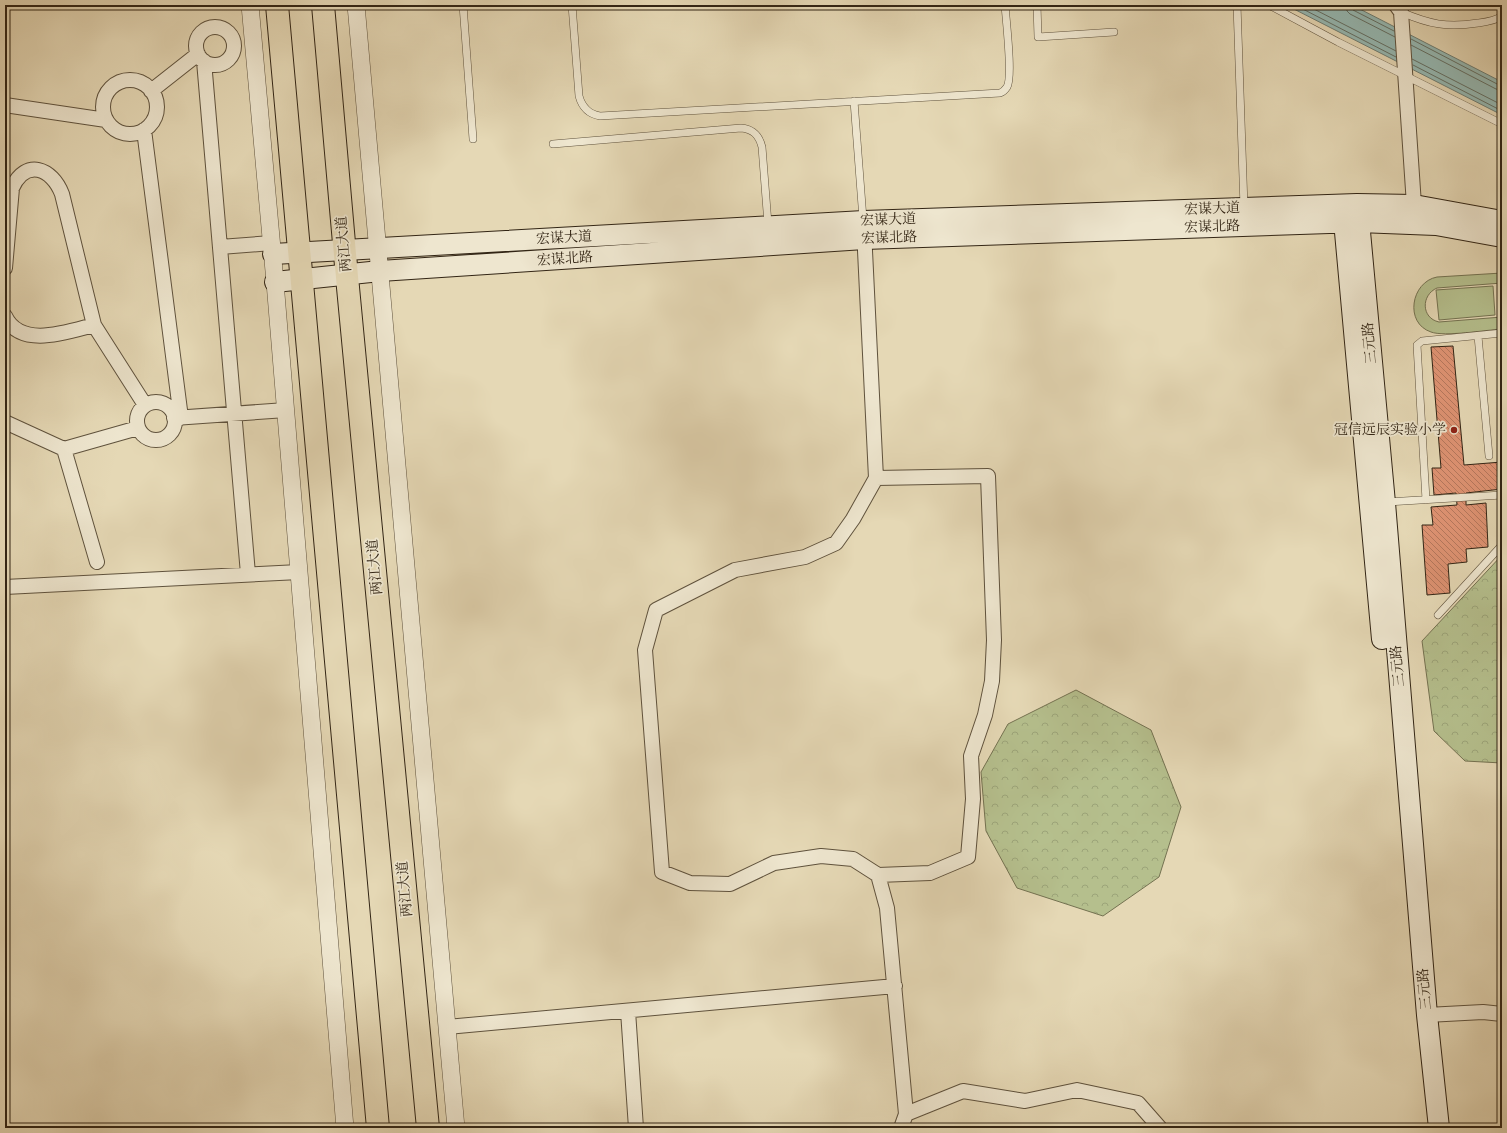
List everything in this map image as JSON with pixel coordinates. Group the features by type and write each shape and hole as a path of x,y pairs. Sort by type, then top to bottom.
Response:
{"highway":[{"path":"277,5 378,1128"},
{"name":"两江大道","path":"323,5 347,275 428,1128"}],"main road":[{"name":"宏谋大道","path":"272,248 299,252 345,250 768,226 864,230 1244,208 1351,213 1414,205 1502,221"},
{"name":"宏谋北路","path":"275,282 380,271 864,230 1351,213 1436,224 1502,237"},
{"name":"三元路","path":"1351,213 1385,502 1427,1015 1439,1128"},
{"name":"三元路","path":"1351,213 1427,1128"}],"street":[{"path":"250,5 286,410 345,1128"},
{"path":"356,5 456,1128"},
{"path":"1398,8 1406,76 1414,205"},
{"path":"201,57 212,65 229,59 232,54 233,42 227,31 221,28 209,28 204,31 197,41 196,48 201,57 220,247 248,574"},
{"path":"233,42 254,40"},
{"path":"151,91 201,57"},
{"path":"128,80 136,81 145,85 151,91 157,108 153,121 144,130 136,134 127,134 118,132 111,127 106,120 103,111 103,102 106,94 112,87 119,82 128,80"},
{"path":"5,105 106,120"},
{"path":"144,130 178,418 170,433 160,440 147,438 138,428 138,415 145,405 156,402 162,403 172,410 178,418"},
{"path":"5,268 12,188 18,178 25,171 34,169 41,171 48,174 56,181 62,194 94,325 145,405"},
{"path":"864,230 876,478 853,519 836,543 805,557 735,570 656,610 645,650 662,872 690,883 730,884 774,863 821,856 853,860 878,876 930,873 968,857 973,799 971,756 985,715 992,681 994,640 988,476 876,478"},
{"path":"220,247 272,248"},
{"path":"5,316 9,324 18,332 30,335 68,332 94,325"},
{"path":"178,418 286,410"},
{"path":"5,422 64,449 138,428"},
{"path":"64,449 97,562"},
{"path":"5,587 299,572"},
{"path":"878,876 887,908 895,986 906,1114 901,1128"},
{"path":"447,1028 895,986"},
{"path":"628,1011 636,1128"},
{"path":"1427,1015 1484,1012 1502,1014"},
{"path":"906,1114 963,1091 1025,1101 1077,1090 1138,1103 1160,1128"}],"lane":[{"path":"463,5 473,139"},
{"path":"572,5 579,96 584,108 592,114 600,116 1000,93 1004,91 1009,82 1010,75 1005,5"},
{"path":"1037,5 1038,37 1114,32"},
{"path":"1237,5 1244,208"},
{"path":"1269,5 1338,42 1502,124"},
{"path":"1398,8 1429,23 1451,26 1482,23 1497,20 1502,16"},
{"path":"854,101 864,230"},
{"path":"552,144 741,128 751,130 757,136 762,147 768,226"},
{"path":"1426,500 1417,345 1422,341 1502,333"},
{"path":"1478,336 1489,456"},
{"path":"1385,502 1502,495"},
{"path":"1438,615 1502,545"}],"green space":[{"path":"1502,273 1502,283 1437,288 1428,296 1425,306 1429,316 1433,320 1439,322 1502,317 1502,329 1445,334 1431,332 1422,327 1417,320 1414,312 1414,303 1421,286 1428,280 1437,277"},
{"path":"1498,285 1502,285 1502,315 1501,315"},
{"path":"1493,286 1495,315 1439,320 1436,290"},
{"path":"1502,555 1502,763 1465,761 1434,731 1422,641"},
{"path":"1076,690 1151,730 1181,807 1159,877 1103,916 1017,888 986,831 981,772 1008,724"}],"water":[{"path":"1286,5 1352,5 1502,82 1502,115"}],"building":[{"path":"1453,346 1464,465 1502,462 1502,489 1466,493 1466,505 1486,503 1488,547 1466,549 1467,562 1448,564 1450,593 1427,595 1422,525 1433,525 1431,507 1457,505 1456,493 1434,495 1432,468 1441,468 1431,347"}],"place":[{"name":"冠信远辰实验小学","path":"1454,430"}]}
